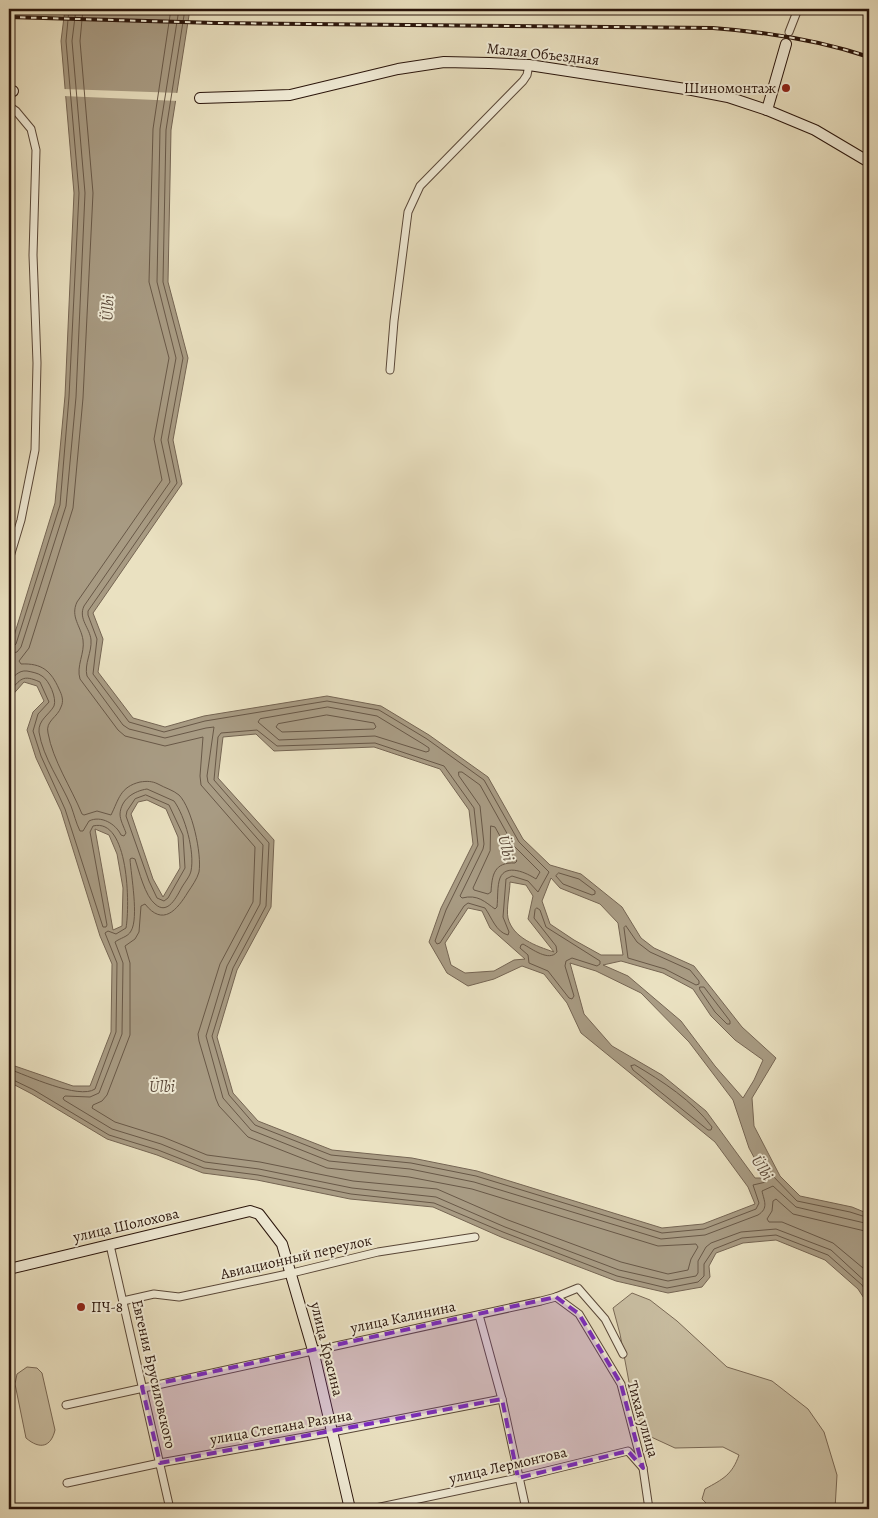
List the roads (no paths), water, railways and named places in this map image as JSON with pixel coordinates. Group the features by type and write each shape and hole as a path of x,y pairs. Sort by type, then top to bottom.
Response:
{"main road":[{"path":"768,110 786,44"},
{"name":"Малая Объездная","path":"200,98 290,95 398,69 444,62 489,62 529,65 728,97 768,110 815,130 869,162"},
{"name":"улица Шолохова","path":"9,1268 250,1211"},
{"name":"улица Красина","path":"250,1211 259,1214 282,1244 292,1273 313,1350 350,1509"}],"street":[{"path":"788,32 798,9"},
{"path":"864,9 869,10"},
{"path":"390,370 394,321 408,212 420,186 523,81 527,75 529,65"},
{"path":"9,106 16,111 31,129 36,150 33,255 37,363 35,450 21,520 9,560"},
{"name":"Авиационный переулок","path":"123,1301 154,1294 179,1297 292,1273 378,1252 475,1237"},
{"name":"Евгения Брусиловского","path":"110,1244 170,1509"},
{"name":"улица Калинина","path":"66,1405 479,1315 556,1297 578,1288 606,1319 623,1354"},
{"name":"Тихая улица","path":"556,1297 579,1314 621,1384 643,1468 649,1509"},
{"path":"479,1315 502,1400 526,1509"},
{"name":"улица Степана Разина","path":"66,1483 160,1463 502,1400"},
{"name":"улица Лермонтова","path":"371,1509 518,1478 628,1451 643,1468"}],"water":[{"name":"Ülbi","path":"65,9 190,9 171,130 168,282 188,358 173,440 182,484 93,613 103,639 98,672 133,718 165,727 204,716 327,696 381,706 429,735 488,777 523,839 550,865 581,874 622,907 641,938 654,948 694,966 742,1027 776,1058 752,1098 754,1126 780,1176 800,1196 852,1207 869,1214 869,1306 858,1289 825,1260 776,1240 743,1243 716,1253 709,1266 710,1277 702,1287 668,1293 616,1281 501,1237 433,1207 350,1199 257,1180 203,1173 157,1155 107,1139 9,1082 9,1064 73,1086 90,1086 111,1032 112,964 100,936 61,811 36,758 27,730 33,712 44,701 37,686 24,682 9,699 9,652 55,503 65,396 74,193 61,41","holes":["256,734 274,751 374,747 440,769 469,810 473,844 441,908 429,942 447,973 468,986 494,979 522,966 544,974 567,1003 581,1033 715,1142 748,1187 755,1204 703,1224 662,1228 477,1171 412,1158 332,1150 258,1121 233,1093 217,1037 237,970 271,907 274,840 218,778 223,737","147,800 166,809 178,837 180,868 163,897 153,879 131,814 138,802","95,829 109,835 117,854 123,888 122,926 113,930","551,878 560,888 600,904 618,923 623,955 601,955 550,924 542,901","510,882 526,885 533,896 528,919 554,952 533,944 520,936 511,925 507,910","468,908 482,911 490,928 525,959 514,960 494,971 465,973 451,965 445,943","621,961 663,973 693,989 711,1016 735,1040 763,1060 743,1098 715,1066 681,1021 628,976 603,965","570,963 596,971 641,993 689,1042 733,1100 749,1148 765,1178 755,1178 706,1111 662,1075 612,1046 584,1014"]}],"railway":[{"path":"9,17 216,23 713,28 792,38 831,46 869,57"}],"place":[{"name":"Шиномонтаж","path":"786,88"},
{"name":"ПЧ-8","path":"81,1307"}]}
